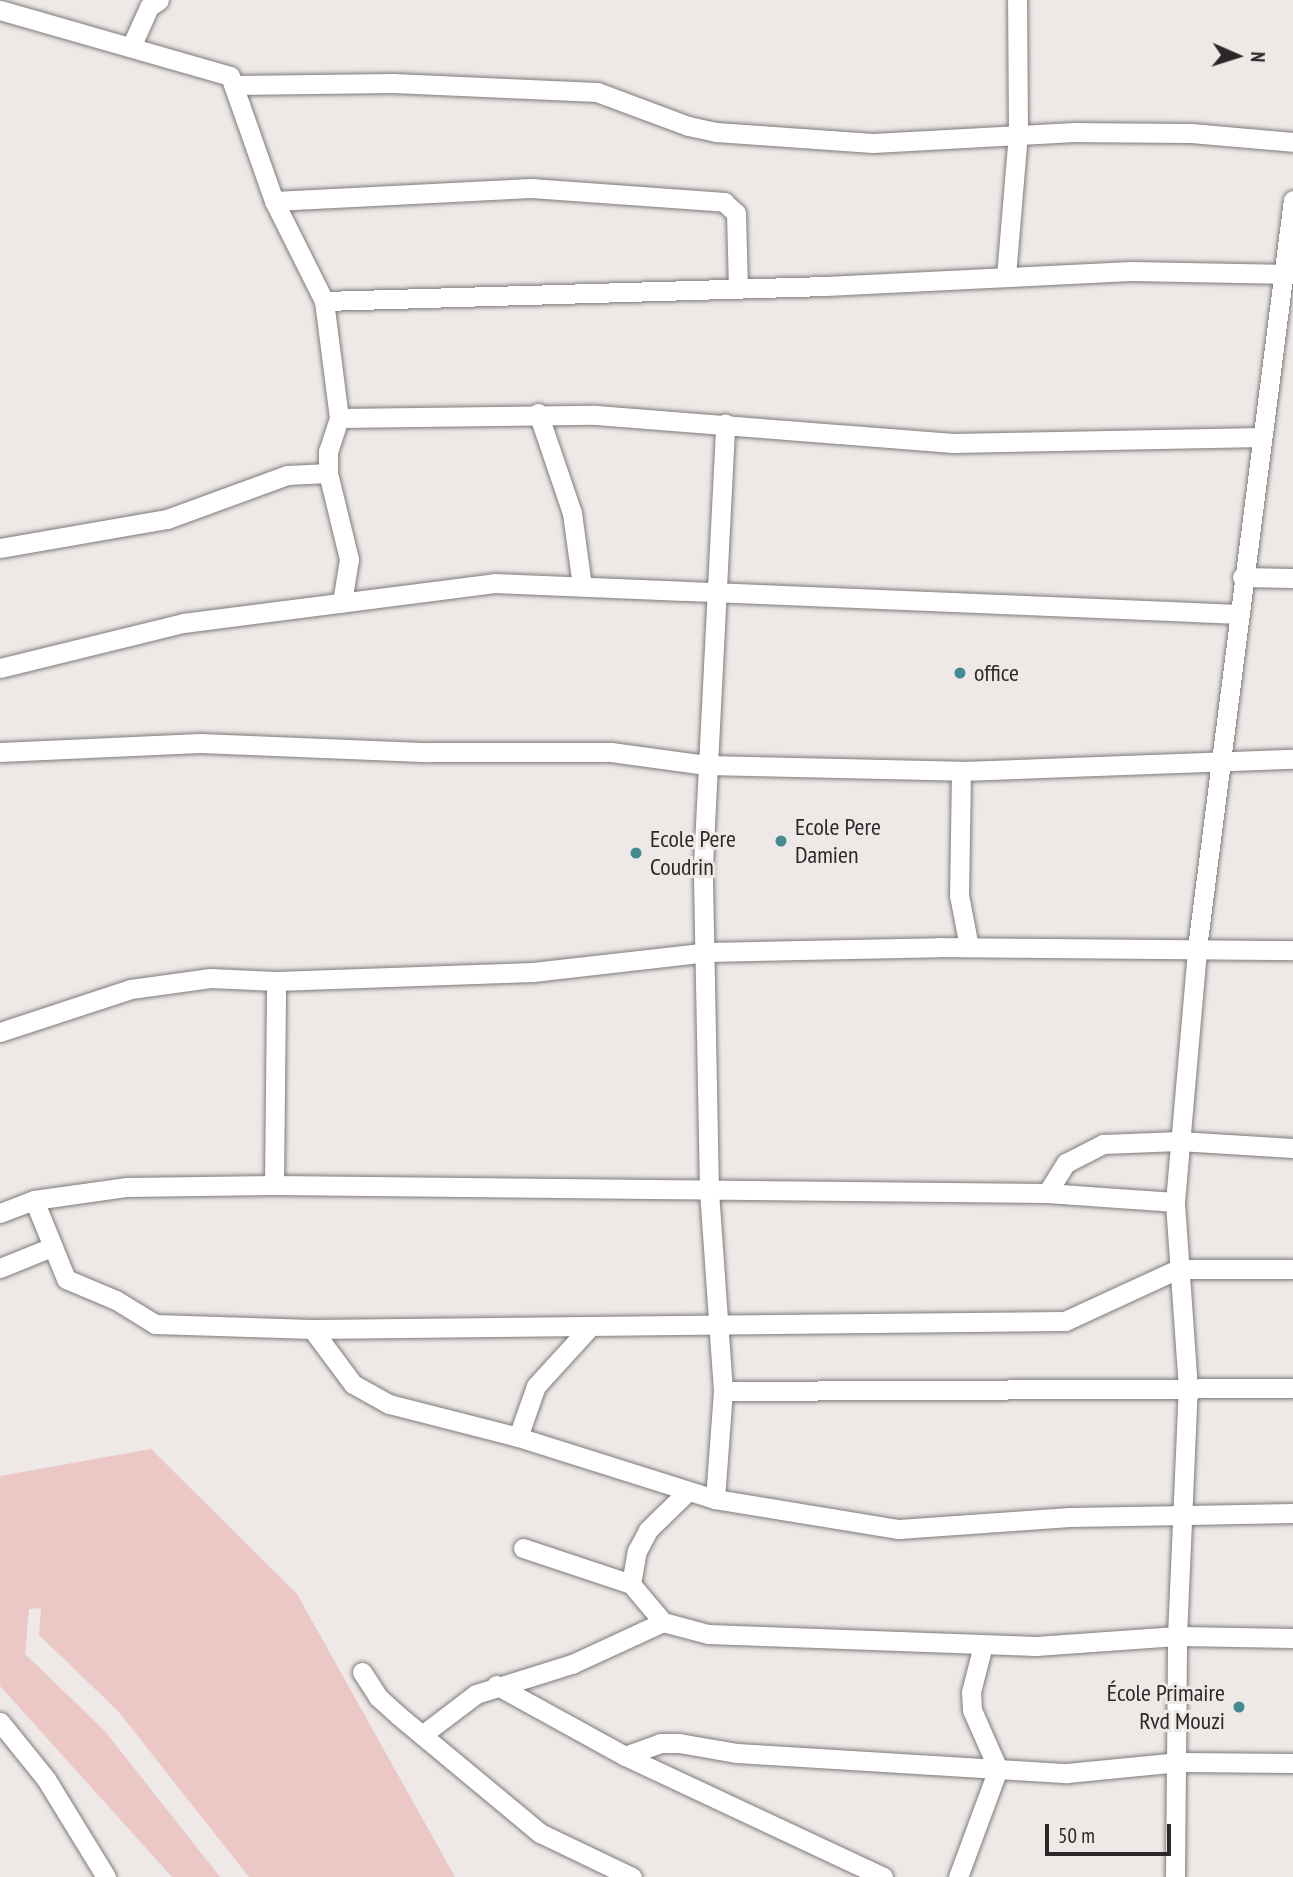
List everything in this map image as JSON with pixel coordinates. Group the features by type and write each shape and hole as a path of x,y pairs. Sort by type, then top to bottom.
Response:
{"street":[{"path":"3,0 0,8 131,47 221,70 234,85 274,201 324,301 339,418 328,451 328,473 349,559 342,602"},
{"path":"131,47 149,7 159,0"},
{"path":"1006,276 1018,133 1017,0"},
{"path":"234,85 393,82 597,92 688,126 716,132 873,143 1018,133 1191,133 1293,142"},
{"path":"274,201 531,188 724,202 736,213 738,289"},
{"path":"1175,1877 1179,1762 1177,1636 1185,1516 1188,1390 1175,1202 1179,1141 1197,948 1224,759 1242,577 1287,274 1293,200"},
{"path":"324,301 738,289 1131,271 1287,274"},
{"path":"339,418 538,413 725,424 953,443 1262,437"},
{"path":"538,413 572,513 582,586"},
{"path":"715,1499 723,1391 709,1191 706,765 725,424"},
{"path":"0,548 167,519 287,475 328,473"},
{"path":"1242,577 1293,578"},
{"path":"0,667 183,623 494,583 1239,614"},
{"path":"0,752 200,743 428,752 611,752 706,765 961,771 1224,759 1293,760"},
{"path":"961,771 959,895 969,947"},
{"path":"0,1032 131,989 210,978 276,981 533,972 708,952 969,947 1293,950"},
{"path":"274,1185 276,981"},
{"path":"1047,1193 1066,1163 1082,1152 1115,1143 1179,1141 1293,1147"},
{"path":"0,1213 34,1200 127,1187 274,1185 1047,1193 1175,1202"},
{"path":"34,1200 68,1282 116,1300 151,1322 312,1329 1065,1321 1178,1269 1293,1269"},
{"path":"0,1268 52,1247"},
{"path":"518,1437 536,1386 589,1328"},
{"path":"312,1329 353,1384 370,1394 451,1423 518,1437 715,1499 899,1529 1069,1517 1293,1513"},
{"path":"723,1391 1293,1388"},
{"path":"631,1584 637,1550 648,1530 688,1491"},
{"path":"523,1548 631,1584 663,1622 708,1634 983,1645 1177,1636 1293,1639"},
{"path":"422,1735 476,1694 496,1685 572,1664 663,1622"},
{"path":"958,1877 998,1769 972,1710 971,1692 983,1645"},
{"path":"362,1672 378,1697 540,1833 632,1877"},
{"path":"496,1685 625,1756 883,1877"},
{"path":"0,1722 46,1779 106,1877"},
{"path":"625,1756 660,1743 679,1743 737,1753 1067,1773 1179,1762 1293,1763"}],"shaded area":[{"path":"151,1449 297,1594 455,1877 249,1877 118,1711 39,1635 41,1608 29,1609 25,1654 104,1730 220,1877 172,1877 0,1686 0,1476"}],"place":[{"name":"office","path":"960,673"},
{"name":"Ecole Pere Damien","path":"781,841"},
{"name":"Ecole Pere Coudrin","path":"636,853"},
{"name":"École Primaire Rvd Mouzi","path":"1239,1707"}]}
